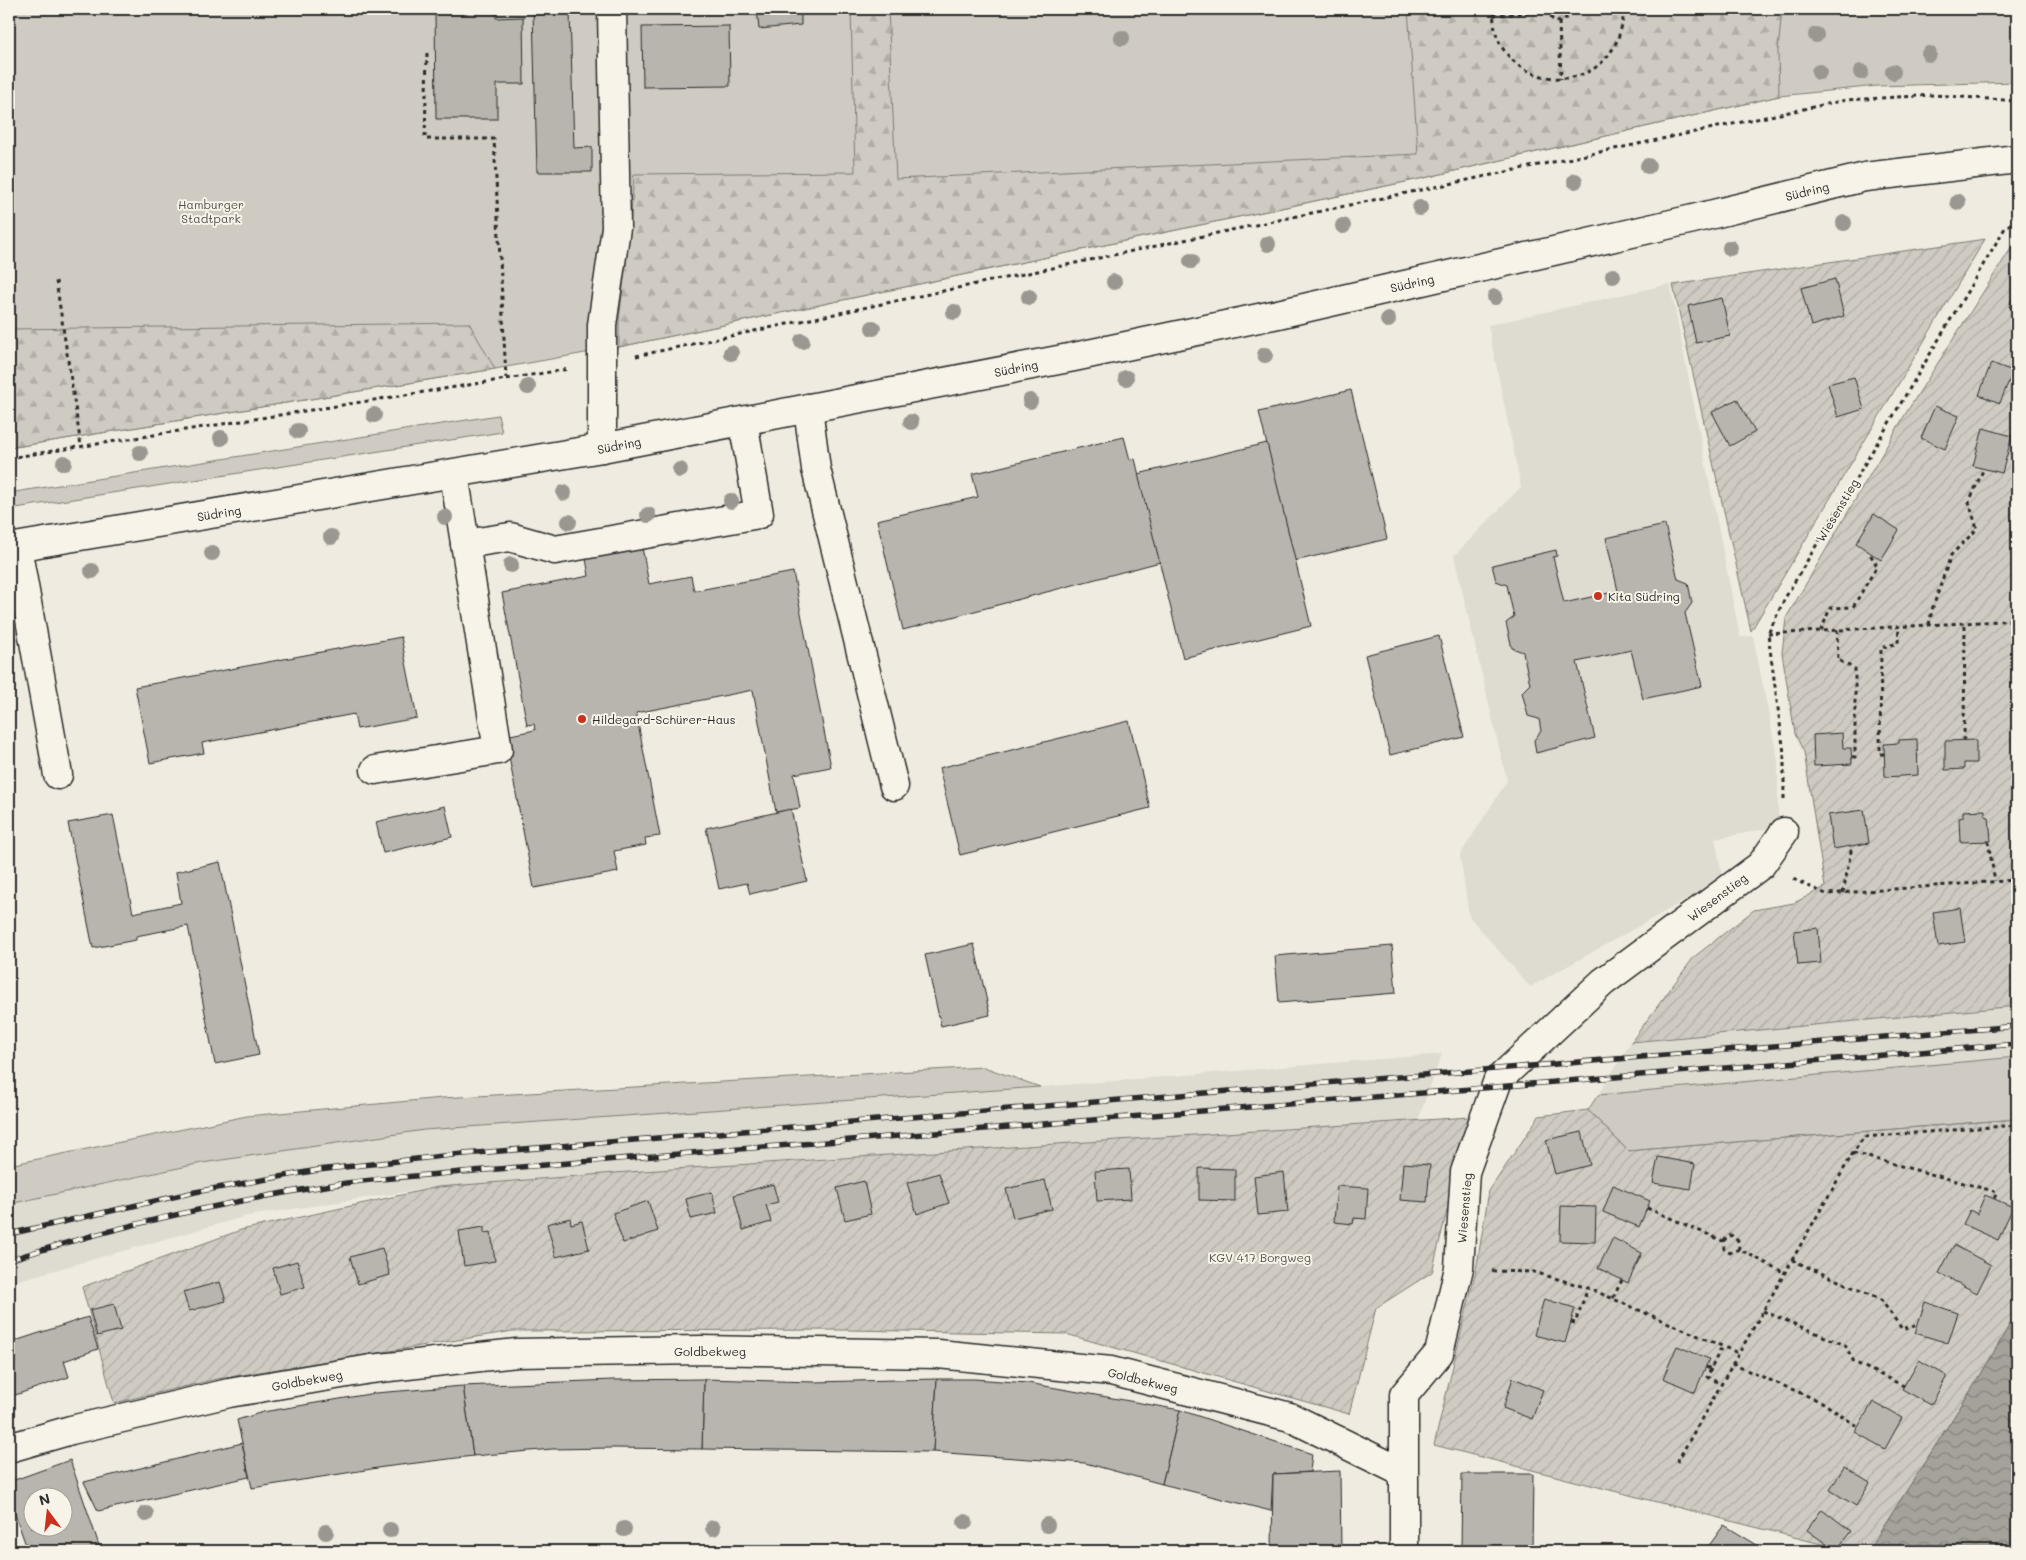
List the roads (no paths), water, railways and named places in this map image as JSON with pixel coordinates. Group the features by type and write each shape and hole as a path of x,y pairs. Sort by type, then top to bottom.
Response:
{"street":[{"path":"602,448 602,325 616,228 612,9"},
{"name":"Südring","path":"13,547 602,448 1074,357 1278,314 1693,219 1865,177 2017,159"},
{"path":"808,408 816,469 894,786"},
{"path":"465,544 510,536 555,550 759,514 743,421"},
{"path":"375,770 498,750 454,474"},
{"path":"13,547 58,775"},
{"name":"Wiesenstieg","path":"1404,1551 1402,1472 1404,1395 1439,1353 1459,1268 1466,1172 1498,1080 1603,982 1761,865 1784,832"},
{"name":"Goldbekweg","path":"9,1448 71,1430 229,1393 370,1369 517,1354 730,1350 938,1354 1111,1371 1290,1417 1402,1472"}],"water":[{"path":"2017,1312 2017,1551 1868,1551 1980,1376"}],"railway":[{"path":"9,1234 195,1192 318,1170 452,1155 2017,1026"},
{"path":"9,1260 85,1237 201,1209 319,1187 377,1179 2017,1044"}],"place":[{"name":"Kita Südring","path":"1598,596"},
{"name":"Hildegard-Schürer-Haus","path":"582,719"}],"park label":[{"name":"Hamburger Stadtpark","path":"211,211"},
{"name":"KGV 417 Borgweg","path":"1260,1257"}]}
